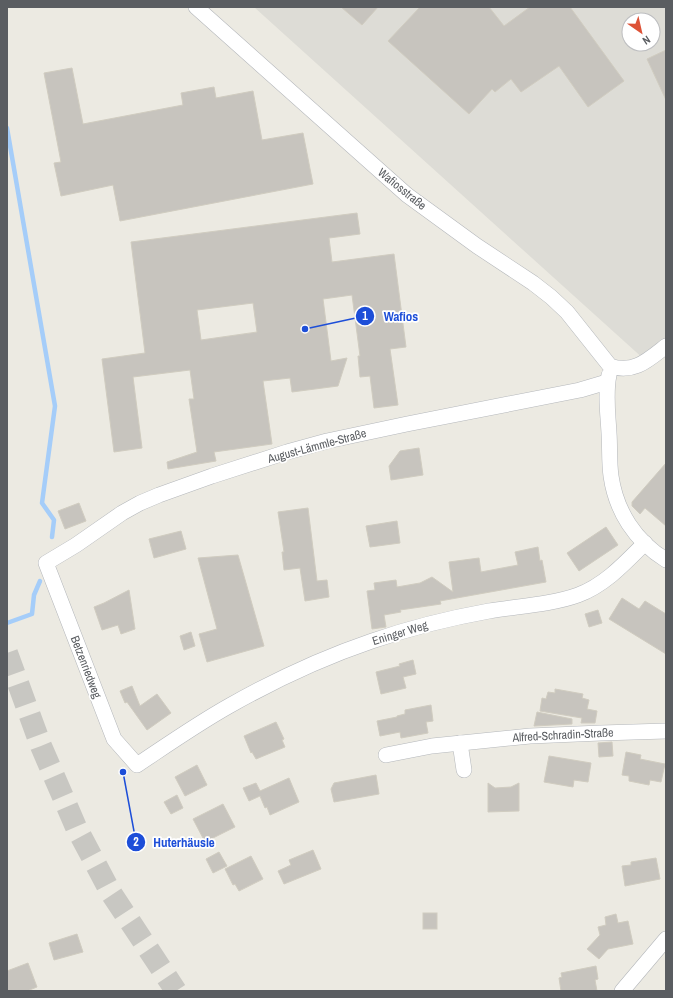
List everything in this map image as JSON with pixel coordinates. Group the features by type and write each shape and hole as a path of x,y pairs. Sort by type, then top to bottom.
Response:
{"street":[{"name":"Wafiosstraße","path":"196,7 407,194 477,246 533,283 551,297 566,312 610,366"},
{"path":"666,346 638,366 620,369 610,366 607,382 611,475 617,502 630,527 644,543 666,560"},
{"name":"August-Lämmle-Straße","path":"46,563 76,545 122,513 140,503 186,485 272,457 341,438 580,390 607,382"},
{"name":"Eninger Weg","path":"137,765 228,707 272,683 311,665 372,641 451,619 560,600 579,595 597,586 610,576 644,543"},
{"name":"Betzenriedweg","path":"46,563 114,739 137,765"},
{"name":"Alfred-Schradin-Straße","path":"386,755 432,746 558,734 666,731"},
{"path":"460,743 464,770"},
{"path":"622,991 666,939"}],"shaded area":[{"path":"254,7 666,7 666,352 646,361"}],"building":[{"path":"341,7 378,7 362,25"},
{"path":"420,7 489,7 504,26 530,7 570,7 624,81 588,107 559,66 521,92 511,79 495,92 492,89 469,114 388,41"},
{"path":"666,50 666,100 647,59"},
{"path":"72,68 83,124 183,105 181,93 214,87 216,98 253,91 262,140 303,133 313,184 120,221 113,185 61,196 54,163 61,162 44,73"},
{"path":"357,213 360,234 329,238 332,262 394,254 406,347 390,349 398,405 374,408 370,376 360,377 358,356 360,356 352,295 323,299 331,361 347,358 338,386 292,392 290,378 263,381 272,444 214,452 216,461 168,469 167,462 197,452 189,399 194,399 190,370 133,377 142,448 114,452 102,359 145,353 131,242","holes":["253,303 257,332 201,340 197,310"]},
{"path":"419,448 423,475 391,480 389,466 400,451"},
{"path":"666,463 666,526 645,508 640,514 632,506 632,502"},
{"path":"79,503 86,521 65,529 58,511"},
{"path":"308,508 317,581 327,580 329,597 305,601 300,568 284,570 282,552 284,552 278,512"},
{"path":"397,521 400,543 370,547 366,526"},
{"path":"606,527 618,545 579,571 567,553"},
{"path":"181,531 186,549 154,558 149,539"},
{"path":"538,547 546,582 440,601 441,604 400,610 401,612 384,615 386,627 372,629 367,591 375,590 374,583 396,580 397,587 420,583 432,577 453,592 449,562 479,558 481,572 518,565 515,552"},
{"path":"238,555 264,646 207,662 199,634 217,629 198,558"},
{"path":"129,590 135,629 121,634 118,625 102,630 94,607"},
{"path":"622,598 639,609 645,601 666,614 666,654 609,619"},
{"path":"598,610 602,623 589,627 585,614"},
{"path":"191,632 195,646 184,650 180,636"},
{"path":"413,660 416,674 403,677 406,688 381,694 376,672 400,666 399,664"},
{"path":"132,686 140,706 157,694 171,713 147,730 127,702 125,703 120,691"},
{"path":"555,689 583,694 582,698 589,700 587,709 597,711 595,723 581,723 582,718 540,711 542,698 546,699 548,692 555,693"},
{"path":"431,705 433,721 426,722 428,733 401,738 400,732 380,736 377,721 405,714 405,710"},
{"path":"537,712 572,719 572,724 534,726"},
{"path":"276,722 284,739 282,740 285,747 256,759 252,752 251,753 244,736"},
{"path":"612,742 613,756 599,757 598,743"},
{"path":"626,752 641,755 640,759 665,764 661,782 650,780 649,785 629,781 629,776 622,775"},
{"path":"549,756 591,763 588,782 574,780 573,787 544,782"},
{"path":"197,765 207,785 185,796 175,777"},
{"path":"376,775 379,794 334,802 331,789 334,783"},
{"path":"289,778 299,802 270,815 260,796 249,801 243,788 256,783 260,791"},
{"path":"488,783 495,788 511,787 519,783 519,811 488,812"},
{"path":"177,795 183,808 171,814 164,802"},
{"path":"223,804 235,827 205,842 193,819"},
{"path":"313,850 321,869 284,884 278,871 291,865 289,860"},
{"path":"219,852 227,866 213,873 206,859"},
{"path":"251,856 263,879 239,891 235,884 233,885 225,869"},
{"path":"656,858 660,879 625,886 622,866 631,865 631,862"},
{"path":"423,913 437,913 437,929 423,929"},
{"path":"616,914 618,923 628,921 633,944 608,949 599,959 587,949 600,935 598,927 606,925 605,917"},
{"path":"77,934 83,952 54,960 49,943"},
{"path":"28,963 37,987 27,991 7,991 7,971"},
{"path":"596,966 598,979 595,980 597,991 561,991 559,978 562,977 561,973"}],"waterway":[{"path":"7,128 55,406 42,503 54,520 52,537"},
{"path":"7,623 32,614 34,595 40,581"}],"tunnel":[{"path":"7,653 41,746 76,827 111,893 176,991"}],"place":[{"name":"Wafios","path":"305,329"},
{"name":"Huterhäusle","path":"123,772"}]}
